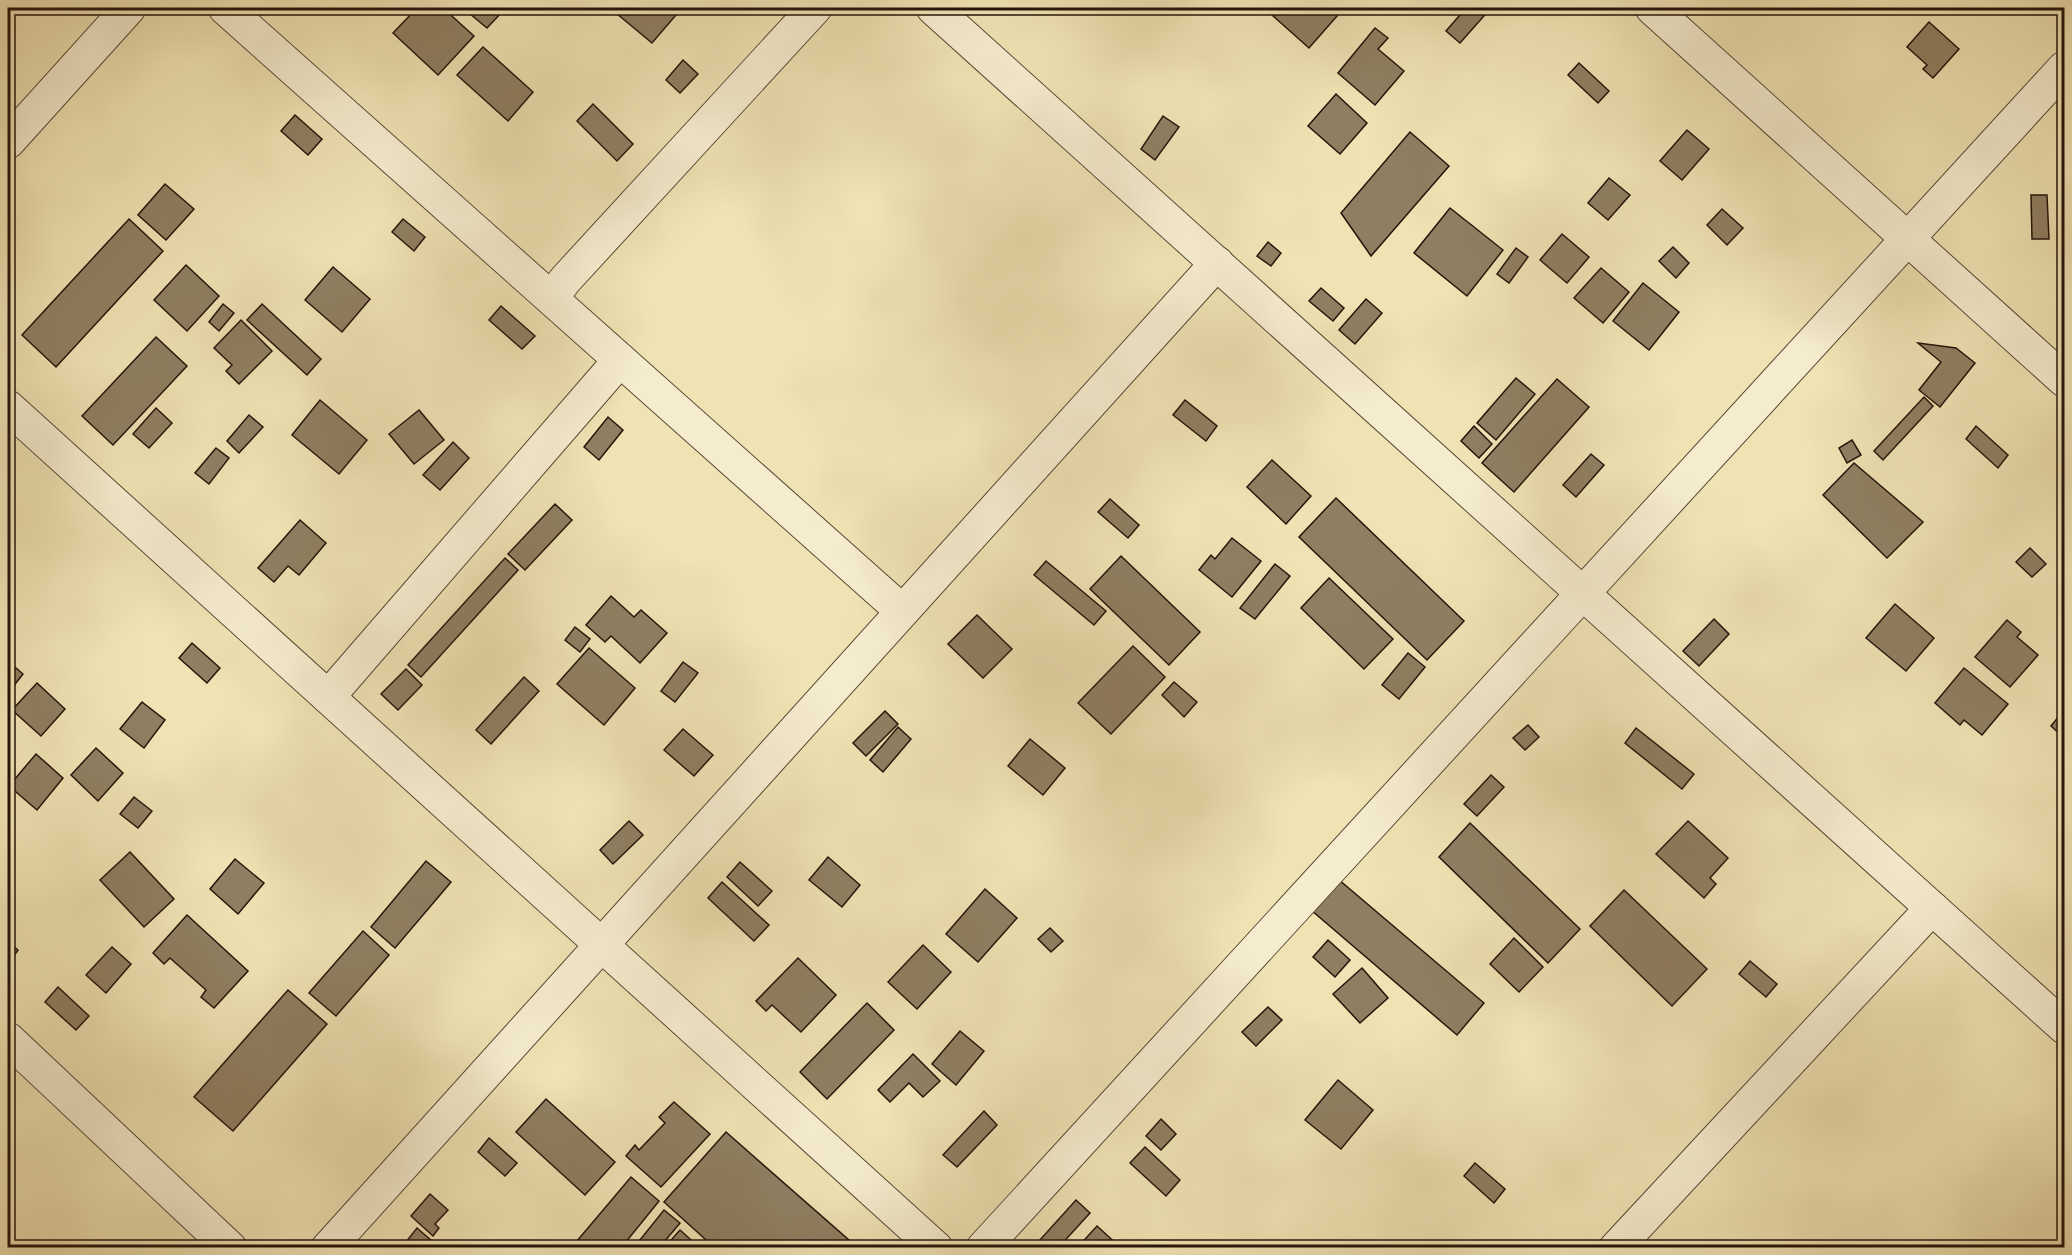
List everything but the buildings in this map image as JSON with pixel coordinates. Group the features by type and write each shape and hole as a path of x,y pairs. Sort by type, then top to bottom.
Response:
{"street":[{"path":"8,142 129,8"},
{"path":"225,8 902,611"},
{"path":"550,298 815,8"},
{"path":"933,8 2064,1027"},
{"path":"1652,8 2064,380"},
{"path":"983,1248 2064,68"},
{"path":"328,1248 1217,263"},
{"path":"328,697 620,360"},
{"path":"8,407 936,1248"},
{"path":"1619,1246 1932,908"},
{"path":"8,1039 230,1248"}]}
